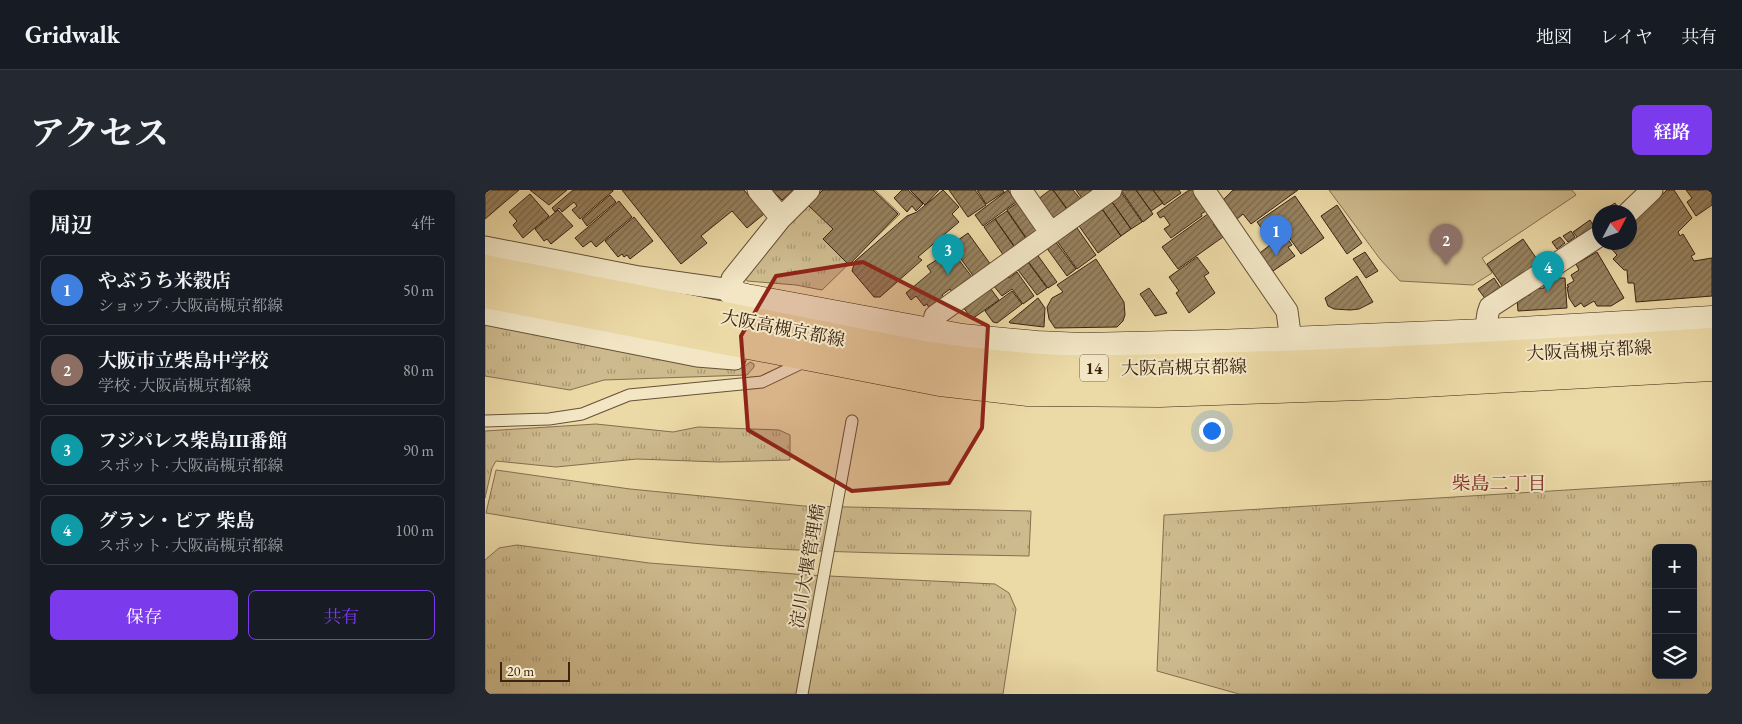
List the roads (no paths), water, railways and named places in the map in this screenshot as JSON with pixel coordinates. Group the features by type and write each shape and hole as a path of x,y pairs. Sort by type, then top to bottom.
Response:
{"main road":[{"name":"大阪高槻京都線","path":"485,269 923,355 989,364 1029,367 1069,369 1290,365 1712,342"},
{"name":"大阪高槻京都線","path":"485,294 940,382 1029,392 1160,393 1389,385 1712,367"}],"street":[{"path":"758,190 781,218"},
{"path":"731,290 732,279 781,218 809,190"},
{"path":"1021,190 1051,232"},
{"path":"931,333 935,316 1111,190"},
{"path":"1204,190 1287,310 1291,341"},
{"path":"1636,205 1652,190"},
{"path":"1485,333 1490,307 1592,241"},
{"path":"485,247 639,277 731,290 737,296 745,298 931,333 992,341 1082,347 1485,333 1712,320"},
{"path":"485,314 697,356 735,359"}],"lane":[{"path":"485,421 557,418 581,414 629,394 762,382 812,358"},
{"name":"淀川大堰管理橋","path":"802,694 852,421"}],"place":[{"name":"やぶうち米穀店","path":"1276,256"},
{"name":"大阪市立柴島中学校","path":"1446,265"},
{"name":"フジパレス柴島III番館","path":"948,275"},
{"name":"グラン・ピア 柴島","path":"1548,292"}],"district":[{"name":"柴島二丁目","path":"1499,483"}]}
